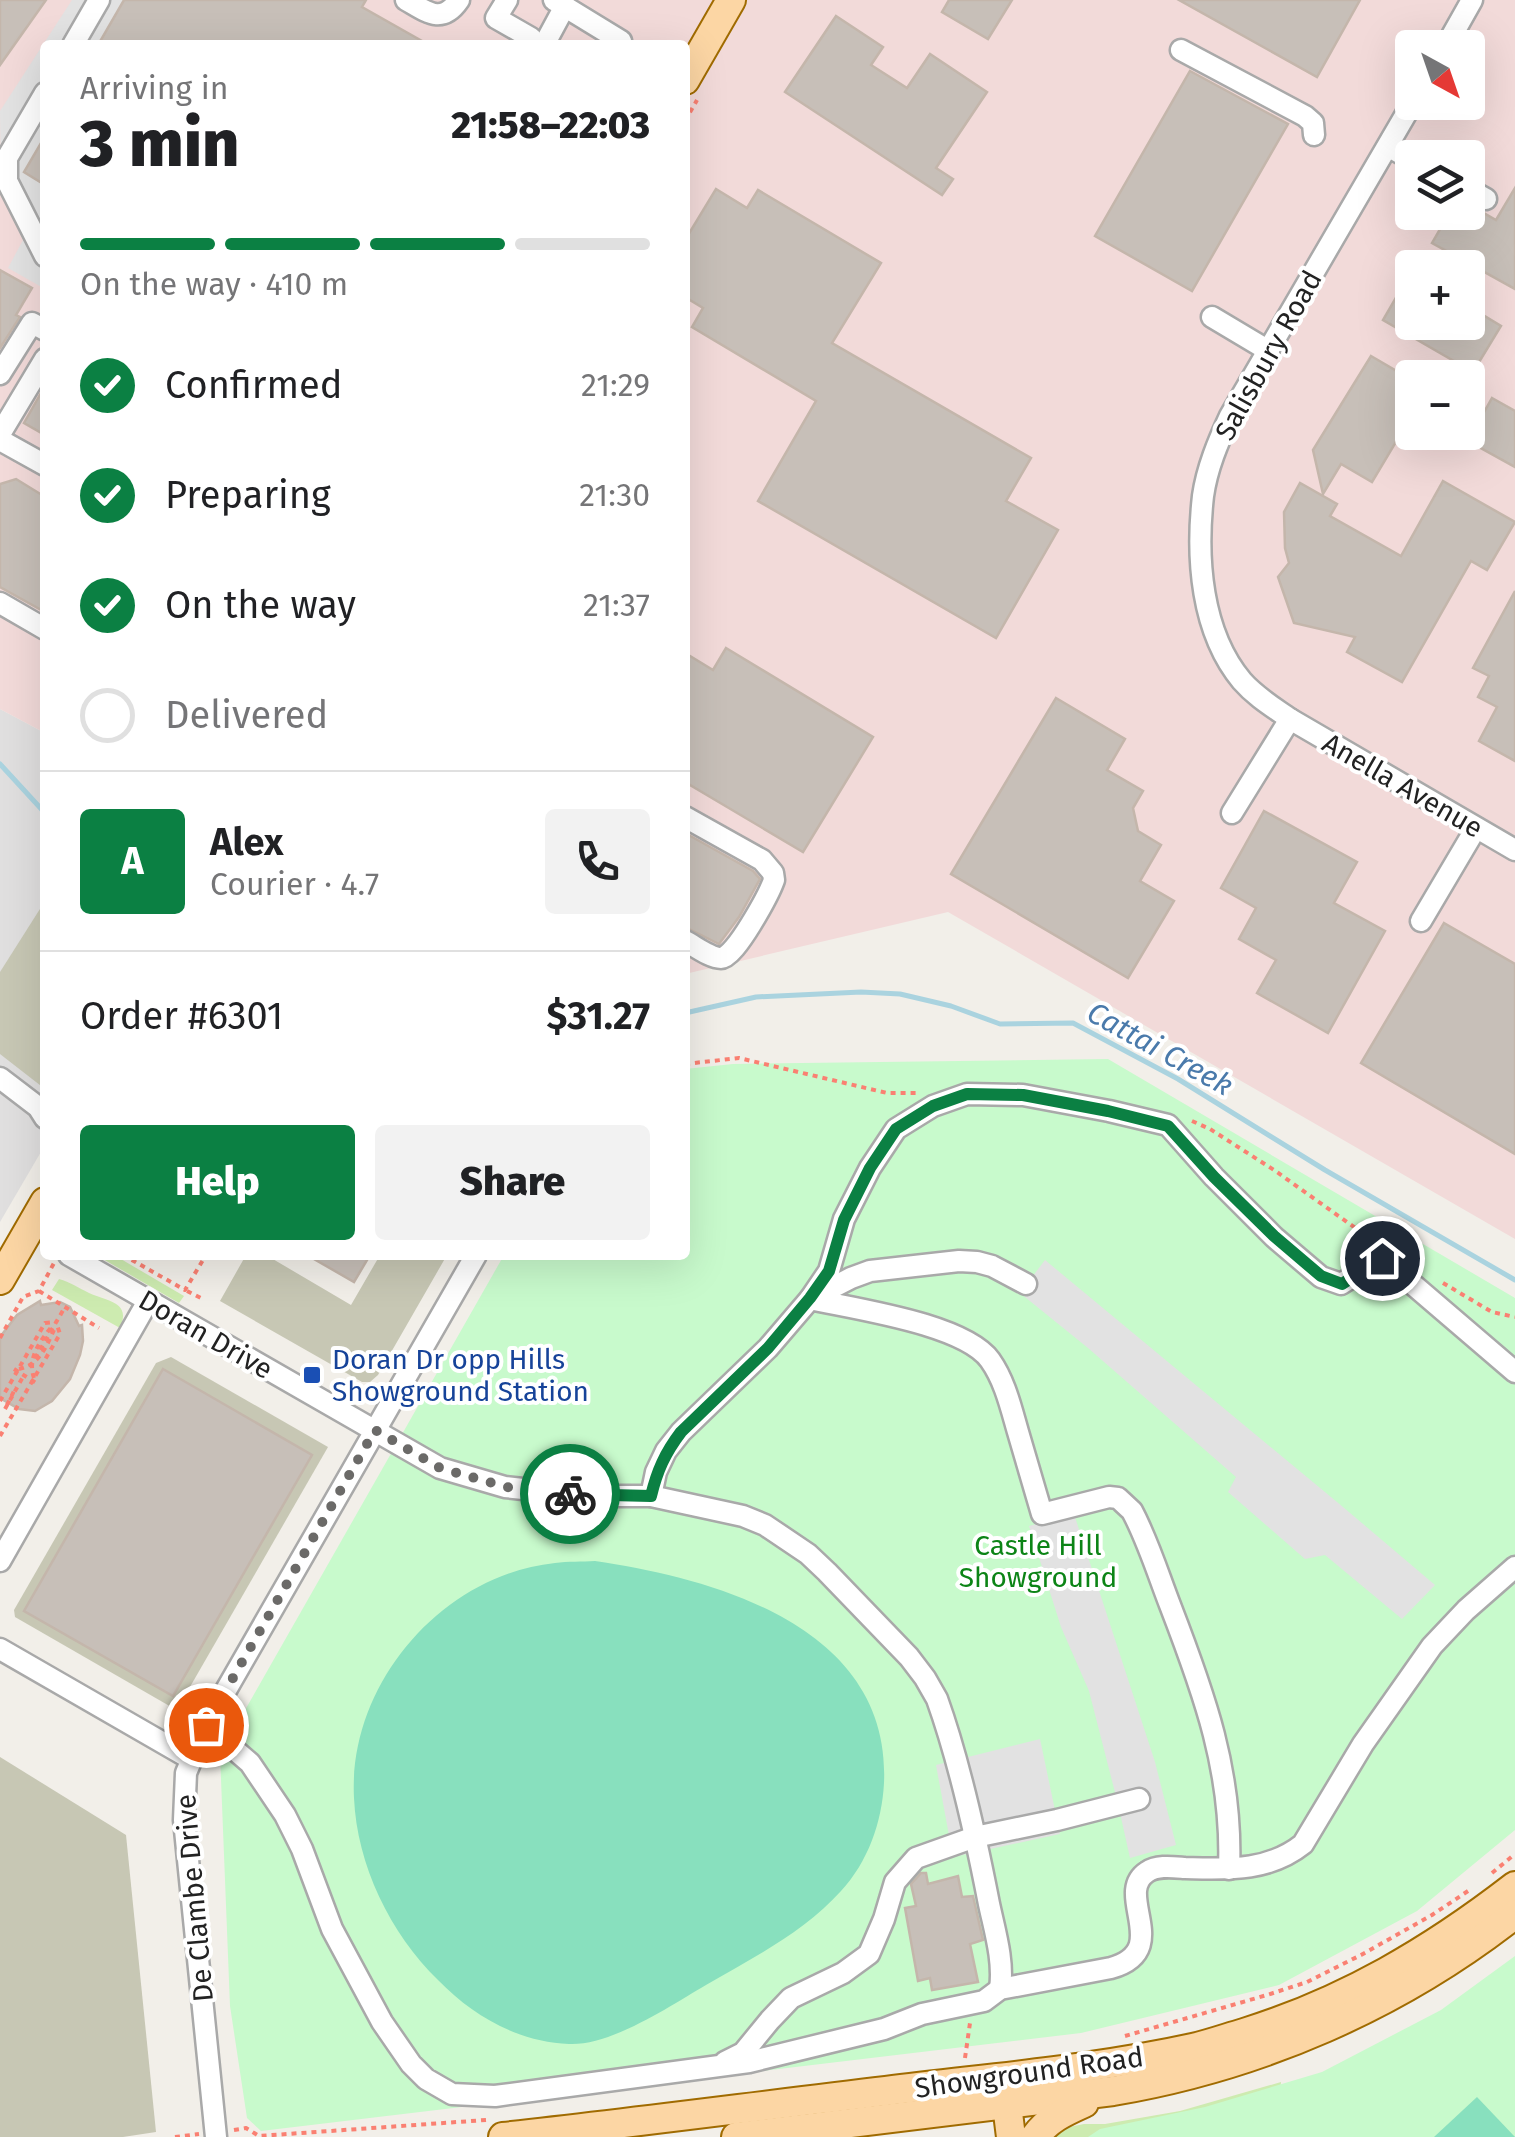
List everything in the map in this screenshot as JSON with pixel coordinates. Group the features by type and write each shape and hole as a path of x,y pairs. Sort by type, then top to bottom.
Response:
{"main road":[{"path":"690,71 731,0"},
{"path":"0,1280 36,1237"},
{"name":"Showground Road","path":"736,2137 1005,2091 1119,2062 1196,2048 1273,2024 1408,1962 1515,1886"},
{"name":"Showground Road","path":"502,2128 1005,2091 1113,2091 1164,2082 1257,2055 1359,2013 1470,1947 1515,1914"},
{"path":"1005,2091 1011,2137"},
{"path":"1035,2137 1058,2114 1113,2091"}],"street":[{"path":"76,40 99,0"},
{"path":"406,0 432,14 446,14 459,0"},
{"path":"507,0 496,18 535,40"},
{"path":"1455,30 1472,0"},
{"path":"538,40 560,3 616,40"},
{"path":"1181,50 1305,116 1313,123 1314,136"},
{"path":"40,102 7,158 7,181 40,246"},
{"name":"Salisbury Road","path":"1290,719 1258,697 1228,661 1216,636 1203,574 1204,494 1215,449 1230,416 1403,120"},
{"path":"1388,146 1395,150"},
{"path":"1212,318 1269,350"},
{"path":"0,374 32,324 40,326"},
{"path":"40,368 0,437 40,462"},
{"path":"0,603 40,625"},
{"path":"1232,813 1290,719"},
{"name":"Anella Avenue","path":"1290,719 1515,850"},
{"path":"690,820 762,860 774,880 727,957 720,958 690,943"},
{"path":"1421,920 1476,828"},
{"path":"0,1078 40,1112"},
{"path":"651,1496 656,1472 681,1432 768,1348 829,1271 844,1220 896,1129 933,1106 967,1094 1023,1095 1168,1126 1262,1225 1321,1276 1342,1284 1382,1258 1515,1372"},
{"name":"Doran Drive","path":"78,1260 440,1468 506,1487 588,1496 651,1496 742,1516 766,1525 808,1554 884,1630 926,1678 938,1698 975,1837 998,1949 1000,1989"},
{"name":"De Clambe Drive","path":"216,2137 184,1820 184,1788 191,1759 206,1725 473,1260"},
{"path":"810,1298 870,1271 959,1261 992,1266 1026,1284"},
{"path":"810,1298 950,1332 971,1342 989,1358 1008,1397 1042,1514 1109,1497 1118,1498 1132,1511 1211,1719 1228,1804 1229,1868"},
{"path":"0,1561 148,1301"},
{"path":"206,1725 250,1763 285,1815 332,1929 366,1997 411,2064 452,2094 496,2096 749,2062 884,2029 922,2014 974,2004 1000,1989 1128,1962 1139,1949 1136,1891 1142,1876 1156,1868 1254,1867 1273,1862 1303,1844 1363,1744 1432,1646 1515,1567"},
{"path":"0,1649 191,1759"},
{"path":"716,2066 743,2053 791,1998 842,1973 869,1954 895,1882 916,1858 975,1837 1139,1798"}],"path":[{"path":"690,1063 739,1058 887,1093 920,1093"},
{"path":"1180,1118 1210,1129 1384,1248"},
{"path":"0,1338 23,1297 38,1290 55,1260"},
{"path":"132,1260 201,1298"},
{"path":"186,1290 203,1260"},
{"path":"1430,1276 1492,1312 1515,1318"},
{"path":"38,1290 99,1328"},
{"path":"16,1369 36,1362 65,1307"},
{"path":"2,1406 16,1369 45,1323 56,1322"},
{"path":"0,1436 60,1332 56,1322"},
{"path":"30,1367 35,1380"},
{"path":"16,1369 35,1380"},
{"path":"2,1406 24,1376"},
{"path":"2,1406 13,1414"},
{"path":"1483,1881 1515,1854"},
{"path":"1118,2038 1306,1982 1418,1923 1470,1889"},
{"path":"963,2063 974,2004"},
{"path":"246,2128 260,2136 502,2128"}],"shaded area":[{"path":"0,0 1515,0 1515,1239 948,912 690,973 690,40 40,40 40,730 0,709"},
{"path":"72,0 124,0 101,40 46,40"},
{"path":"40,49 40,145 24,172 40,182 40,286 8,268 23,240 1,187 0,111"},
{"path":"0,709 40,730 40,1154 0,1222"},
{"path":"40,909 40,1085 0,1054 0,972"},
{"path":"243,1260 274,1260 351,1305 377,1260 444,1260 378,1375 370,1382 362,1382 220,1301"},
{"path":"1045,1260 1435,1585 1402,1619 1325,1555 1305,1559 1228,1492 1236,1477 1020,1293"},
{"path":"171,1357 328,1447 179,1706 173,1708 15,1617 14,1610 156,1363"},
{"path":"1074,1514 1155,1762 1176,1845 1130,1858 1089,1691 1061,1627 1029,1526"},
{"path":"1040,1739 1060,1834 953,1857 936,1765"},
{"path":"0,1757 126,1835 156,2132 123,2137 0,2137"}],"green space":[{"name":"Castle Hill Showground","path":"1108,1059 1515,1298 1515,1830 1417,1911 1279,1985 1081,2033 261,2131 247,2118 230,2006 220,1754 501,1260 690,1260 690,1068 733,1064"},
{"path":"105,1260 123,1260 184,1296 179,1303"},
{"path":"59,1279 116,1304 123,1313 120,1328 52,1290"},
{"path":"595,1561 693,1581 742,1598 788,1621 828,1649 859,1685 879,1730 884,1783 877,1827 866,1854 851,1880 827,1906 760,1954 640,2023 603,2039 569,2044 532,2038 481,2016 452,1993 405,1941 379,1896 362,1848 354,1798 356,1756 367,1715 385,1677 410,1642 440,1613 475,1589 514,1572 555,1563"},
{"path":"1515,1956 1515,2137 1088,2137 1100,2129 1205,2107 1322,2072 1441,2010"},
{"path":"1281,2082 1279,2104 1149,2137 1054,2137 1069,2127 1180,2111"},
{"path":"1477,2097 1515,2137 1434,2137"}],"building":[{"path":"0,0 46,0 0,65"},
{"path":"124,0 366,0 362,7 420,40 101,40"},
{"path":"949,0 1012,0 988,39 942,12"},
{"path":"1179,0 1360,0 1317,77"},
{"path":"836,16 883,47 871,65 907,88 930,54 987,92 936,168 953,179 942,195 785,92"},
{"path":"1190,71 1288,124 1192,291 1095,236"},
{"path":"40,145 40,182 24,172"},
{"path":"1515,188 1515,289 1485,272 1485,250 1445,250 1432,243 1440,230 1485,230 1485,214 1496,220"},
{"path":"716,189 747,208 758,190 881,263 832,343 1031,458 1006,501 1058,530 996,638 758,501 816,401 692,327 703,308 690,300 690,232"},
{"path":"0,270 32,288 16,315 20,317 0,348"},
{"path":"1395,299 1395,327 1383,320"},
{"path":"1485,316 1501,326 1480,360 1452,360 1418,340 1485,340"},
{"path":"1371,356 1395,370 1395,443 1372,482 1341,464 1323,494 1313,450"},
{"path":"40,395 40,432 24,423"},
{"path":"1492,398 1515,411 1515,467 1484,450 1485,411"},
{"path":"16,479 40,494 40,609 0,587 0,484"},
{"path":"1443,481 1515,522 1487,570 1471,561 1402,682 1347,652 1355,637 1294,623 1278,577 1289,563 1284,512 1300,483 1337,504 1330,516 1401,556"},
{"path":"1515,591 1515,761 1479,741 1497,707 1478,697 1489,676 1473,668"},
{"path":"726,648 873,737 803,852 690,785 690,656 713,670"},
{"path":"1056,698 1125,739 1107,770 1143,791 1133,808 1138,831 1161,845 1140,881 1174,901 1128,978 951,874"},
{"path":"1264,811 1357,862 1334,903 1385,931 1328,1033 1257,993 1276,960 1239,939 1256,908 1221,888"},
{"path":"690,836 753,871 760,879 719,944 690,930"},
{"path":"1444,923 1515,964 1515,1154 1361,1063"},
{"path":"316,1260 367,1260 354,1282"},
{"path":"40,1301 41,1305 60,1302 70,1307 79,1326 82,1325 83,1341 70,1379 52,1401 35,1411 19,1409 0,1398 0,1337 17,1315"},
{"path":"163,1369 312,1455 173,1696 24,1611"},
{"path":"926,1873 928,1884 958,1876 962,1897 973,1896 983,1940 970,1944 978,1982 932,1990 930,1978 918,1981 905,1908 916,1906 911,1884"}],"waterway":[{"name":"Cattai Creek","path":"0,764 40,808"},
{"name":"Cattai Creek","path":"690,1012 756,997 861,992 900,994 951,1006 1000,1024 1073,1023 1178,1079 1515,1280"}],"way so far":[{"path":"206,1725 375,1430 440,1468 506,1487 570,1494"}],"place":[{"name":"Doran Dr opp Hills Showground Station","path":"312,1375"}],"route":[{"path":"570,1494 651,1496 656,1472 681,1432 793,1321 829,1271 844,1220 870,1168 896,1129 933,1106 967,1094 1023,1095 1168,1126 1274,1236 1321,1276 1342,1284 1382,1258"}]}
